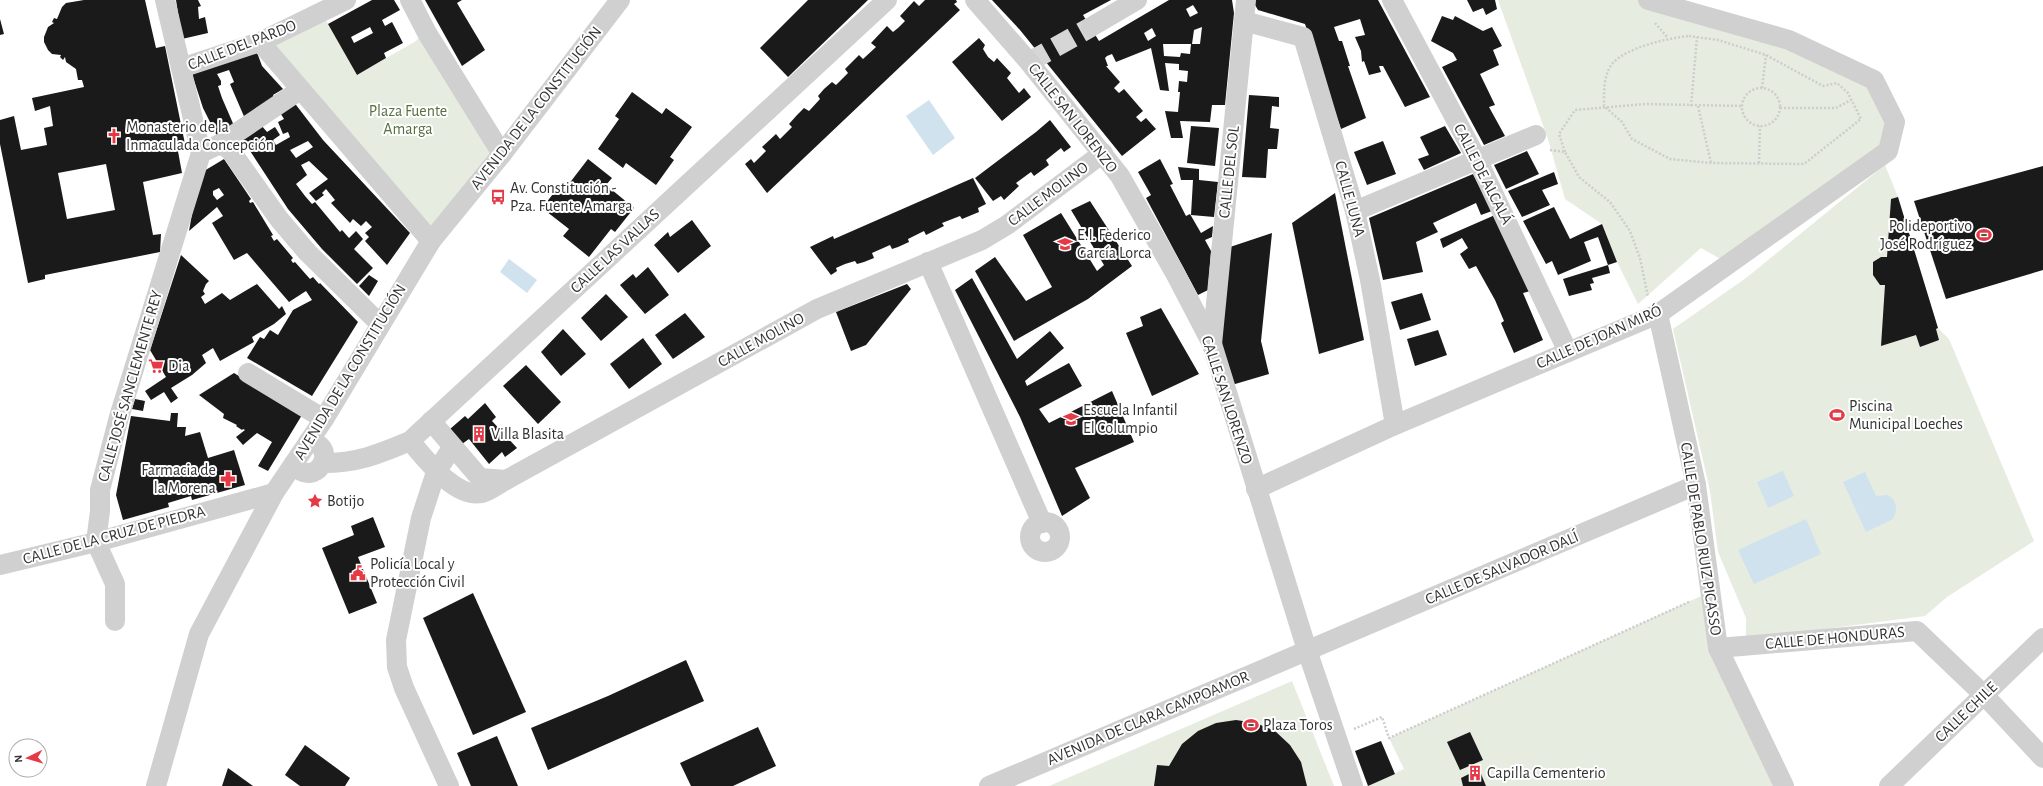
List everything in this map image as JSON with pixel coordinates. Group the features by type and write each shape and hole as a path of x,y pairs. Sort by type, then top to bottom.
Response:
{"street":[{"path":"165,0 201,153 220,144 300,90"},
{"name":"CALLE DEL PARDO","path":"181,68 260,42 346,0"},
{"path":"410,0 427,33 502,154"},
{"name":"AVENIDA DE LA CONSTITUCIÓN","path":"156,786 199,634 274,493 324,419 431,241 502,154 620,0"},
{"name":"CALLE LAS VALLAS","path":"323,463 341,463 370,458 410,441 887,0"},
{"name":"CALLE SAN LORENZO","path":"975,0 1030,62 1120,176 1175,273 1212,344 1307,650 1353,786"},
{"path":"1091,27 1137,0"},
{"name":"CALLE DEL SOL","path":"1212,344 1246,0"},
{"name":"CALLE DE ALCALÁ","path":"1392,0 1478,161 1568,352"},
{"name":"CALLE DE JOAN MIRÓ","path":"1256,489 1394,425 1658,314 1888,151 1895,122 1874,80 1789,40 1648,0"},
{"name":"CALLE LUNA","path":"1244,21 1303,37 1355,211 1370,280 1394,425"},
{"path":"260,42 431,241"},
{"path":"1355,211 1478,161 1536,135"},
{"path":"220,144 230,150 279,219 306,252 380,324"},
{"name":"CALLE JOSÉ SANCLEMENTE REY","path":"96,542 100,511 100,490 119,417 201,153"},
{"name":"CALLE MOLINO","path":"410,441 430,462 436,472 450,483 470,492 482,493 817,308 982,240 1007,225 1102,153"},
{"path":"928,262 1042,522"},
{"name":"CALLE DE PABLO RUIZ PICASSO","path":"1658,314 1696,486 1718,648 1784,786"},
{"path":"248,373 324,419"},
{"path":"431,421 452,448 480,478 506,480"},
{"path":"294,464 302,471 307,473 317,471 323,463 324,453 322,448 318,444 309,441"},
{"path":"449,786 404,688 397,667 396,640 421,518 436,472 452,448"},
{"name":"CALLE DE SALVADOR DALÍ","path":"1307,650 1696,486"},
{"name":"CALLE DE LA CRUZ DE PIEDRA","path":"0,565 96,542 274,493"},
{"path":"96,542 115,584 115,621"},
{"path":"166,786 204,663 208,616"},
{"name":"CALLE DE HONDURAS","path":"1718,648 1916,632 1984,695 2043,758"},
{"name":"CALLE CHILE","path":"1889,786 2043,638"},
{"name":"AVENIDA DE CLARA CAMPOAMOR","path":"998,784 1307,650"}],"path":[{"path":"1691,106 1697,37"},
{"path":"1697,37 1718,40 1766,55 1823,86 1837,83 1848,93 1861,119 1804,164 1711,163 1670,160 1632,139 1622,122 1604,106 1605,81 1612,64 1634,50 1668,38 1697,37"},
{"path":"1762,88 1766,55"},
{"path":"1762,88 1773,92 1780,102 1779,114 1772,123 1760,126 1750,122 1746,117 1743,106 1747,96 1756,89 1762,88"},
{"path":"1780,108 1836,108 1851,100"},
{"path":"1658,314 1646,294 1640,258 1630,231 1610,202 1579,177 1565,152 1559,134 1575,110 1604,106 1646,104 1743,106"},
{"path":"1698,106 1711,163"},
{"path":"1759,163 1760,126"},
{"path":"1550,150 1565,152"},
{"path":"1336,736 1382,717 1389,738 1710,592"}],"green space":[{"path":"1498,0 1648,0 1874,80 1895,122 1888,151 1728,263 1701,248 1638,304 1617,262 1602,224 1565,199 1548,139"},
{"name":"Plaza Fuente Amarga","path":"322,13 357,75 416,41 426,30 502,154 431,241 260,42"},
{"name":"Piscina Municipal Loeches","path":"1885,165 1898,197 1938,328 1949,339 2034,541 1947,597 1925,616 1746,639 1746,618 1718,552 1710,491 1673,329 1746,278"},
{"path":"1710,592 1718,648 1784,786 1368,786 1404,769 1389,738"},
{"name":"Plaza Toros","path":"1292,681 1334,786 1049,786"}],"water":[{"path":"929,100 955,138 933,155 906,116"},
{"path":"509,259 537,280 527,293 500,272"},
{"path":"1783,471 1794,496 1768,508 1757,482"},
{"path":"1865,472 1876,496 1888,495 1891,497 1896,506 1896,512 1893,519 1866,532 1843,482"},
{"path":"1806,519 1821,554 1754,584 1738,550"}],"building":[{"name":"Monasterio de la Inmaculada Concepción","path":"84,0 145,0 156,48 165,46 185,144 177,146 182,173 143,182 153,235 161,234 160,252 45,275 45,279 28,283 0,144 0,120 14,116 21,150 47,145 44,128 53,126 50,106 35,111 32,98 84,87 82,80 78,80 76,69 66,62 65,57 63,60 60,57 61,55 52,54 44,42 44,37 48,27 54,23 52,22 54,18 57,19 62,7 66,3","holes":["106,164 115,210 67,219 58,173"]},
{"path":"176,0 198,0 201,6 198,7 199,19 205,17 208,33 182,39"},
{"path":"372,0 394,0 400,10 382,20 385,26 392,22 403,43 384,53 386,58 357,75 328,24","holes":["370,27 373,33 354,43 351,37"]},
{"path":"425,0 462,0 457,3 485,50 462,66"},
{"path":"808,0 868,0 788,77 760,48"},
{"path":"925,0 956,0 957,2 954,4 960,10 767,193 745,164 751,159 754,163 766,151 762,147 776,134 780,139 792,127 789,124 804,108 809,111 820,99 818,96 824,89 832,82 836,85 848,73 845,69 859,55 863,59 876,47 871,43 887,26 893,32 898,28 905,21 900,16 914,1 919,6"},
{"path":"992,0 1111,0 1083,15 1099,41 1169,0 1232,0 1234,13 1225,105 1212,105 1210,122 1180,121 1183,138 1171,138 1165,111 1178,112 1180,92 1178,92 1179,81 1187,82 1188,71 1179,70 1179,64 1165,63 1169,91 1160,90 1151,48 1116,62 1112,54 1107,56 1105,58 1108,66 1106,66 1120,82 1114,88 1119,93 1124,89 1143,111 1136,117 1141,122 1146,118 1156,129 1122,156 1020,30","holes":["1193,5 1198,13 1190,17 1186,9","1202,27 1200,44 1192,44 1194,30","1152,28 1156,36 1148,41 1144,33","1163,44 1191,44 1190,54 1181,53 1180,57 1164,56"]},
{"path":"1255,0 1378,0 1430,97 1405,107 1383,66 1379,66 1381,72 1369,75 1364,61 1362,62 1361,51 1355,37 1365,35 1360,19 1334,27 1339,41 1342,41 1350,66 1348,66 1366,118 1341,129 1305,24 1258,10 1255,5"},
{"path":"1467,0 1495,0 1497,9 1486,15 1483,8 1473,12"},
{"path":"1442,16 1453,20 1455,16 1483,31 1492,27 1502,46 1493,50 1499,65 1480,74 1495,105 1489,107 1505,136 1484,145 1442,67 1457,60 1453,53 1431,41"},
{"path":"0,19 4,34 0,35"},
{"path":"979,38 985,45 983,49 988,57 994,62 997,58 1011,73 1007,78 1019,93 1024,88 1031,97 1002,121 952,62"},
{"path":"255,47 262,66 283,89 273,95 276,102 246,121 230,84 234,82 229,70 217,74 221,81 221,85 218,86 222,98 235,128 218,138 203,108 191,71"},
{"path":"632,92 662,114 666,108 692,127 670,157 674,160 656,185 626,163 623,168 598,149 619,119 615,116"},
{"path":"1249,95 1279,97 1279,107 1272,106 1270,128 1279,129 1277,149 1268,149 1266,178 1242,177"},
{"path":"293,101 323,140 410,233 387,265 365,241 369,237 365,233 372,227 366,221 361,226 353,219 350,223 331,203 335,200 326,189 322,193 324,195 316,201 309,193 328,179 309,161 301,165 307,175 296,184 305,196 312,204 315,202 340,232 342,230 349,238 356,231 363,239 354,249 373,268 357,284 322,249 288,209 241,137 261,125 267,132 275,127 280,135 273,140 276,145 290,137 288,132 283,134 278,122 284,119 279,111","holes":["308,141 313,147 296,158 290,150"]},
{"path":"1050,120 1071,147 1064,152 1061,148 1046,160 1049,165 1034,176 1031,172 1016,183 1019,186 1004,200 1001,196 993,201 975,178"},
{"path":"1191,126 1219,128 1215,166 1187,163"},
{"path":"1445,126 1461,153 1424,170 1418,159 1429,155 1420,137"},
{"path":"1383,141 1396,174 1367,185 1354,152"},
{"path":"1527,151 1539,174 1506,189 1494,165"},
{"path":"224,159 251,199 249,201 250,203 253,202 273,235 271,236 274,241 277,239 293,258 291,260 293,263 295,262 310,279 313,277 319,284 320,283 358,322 312,396 247,358 260,337 264,339 270,330 278,335 293,310 312,300 306,291 289,302 247,253 234,260 212,223 223,216 217,207 189,231 199,174","holes":["219,188 224,195 217,200 213,195 213,191"]},
{"path":"588,159 612,178 606,185 634,208 615,232 611,229 589,257 563,236 569,229 542,208 560,185 565,189"},
{"path":"1160,159 1173,184 1170,185 1186,216 1190,214 1201,233 1213,226 1212,237 1205,240 1211,251 1208,290 1198,295 1146,198 1151,195 1138,172"},
{"name":"Polideportivo José Rodríguez","path":"2043,166 2043,270 1946,299 1914,201"},
{"path":"1178,167 1199,169 1199,180 1218,182 1214,217 1191,215 1193,180 1181,180"},
{"path":"1554,172 1558,184 1542,190 1550,205 1522,217 1508,191"},
{"path":"1473,174 1492,211 1481,215 1476,203 1433,223 1438,232 1416,242 1423,272 1383,280 1369,218"},
{"path":"973,178 986,204 978,208 979,212 962,219 960,216 942,223 944,226 926,235 924,231 908,239 909,242 898,247 892,249 890,245 872,253 874,258 857,264 855,261 845,264 836,268 837,271 831,275 810,247 833,236 834,239"},
{"path":"1335,193 1364,340 1319,354 1292,223"},
{"path":"1898,197 1938,328 1936,329 1939,340 1920,347 1916,335 1881,346 1885,285 1880,285 1873,275 1873,262 1881,257 1887,257 1891,199"},
{"path":"1090,201 1132,266 1088,299 1014,341 975,271 995,257 1026,301 1052,287 1023,235 1061,213 1097,271 1104,265 1071,210"},
{"path":"1554,207 1570,239 1602,224 1617,262 1608,265 1598,237 1584,242 1591,261 1558,275 1552,261 1546,264 1523,221"},
{"path":"1495,215 1534,290 1523,293 1543,340 1514,353 1501,323 1504,321 1495,300 1476,266 1469,269 1460,254 1468,248 1462,238 1443,248 1440,239"},
{"path":"692,220 711,246 678,273 654,245 668,232 670,237"},
{"path":"1272,233 1261,341 1269,374 1225,387 1217,346 1221,250"},
{"path":"181,255 209,281 203,291 205,294 201,297 205,304 222,293 230,300 257,284 279,309 282,306 286,314 274,324 252,337 254,342 220,361 213,348 202,355 206,363 192,375 171,388 178,398 171,403 164,392 151,400 145,391 166,377 150,350"},
{"path":"1608,265 1610,273 1592,278 1594,283 1590,284 1592,290 1569,296 1563,279"},
{"path":"648,267 669,295 645,314 620,285 633,274 636,278"},
{"path":"369,275 378,281 369,296 359,286"},
{"path":"972,278 1017,359 1050,331 1064,348 1025,381 1027,386 1069,363 1082,386 1039,409 1049,423 1112,391 1134,442 1075,468 1090,498 1062,516 1020,417 955,290"},
{"path":"907,284 911,289 866,345 851,351 836,312"},
{"path":"1422,293 1431,320 1400,330 1391,302"},
{"path":"606,294 628,317 601,341 581,318"},
{"path":"1161,308 1199,374 1152,396 1126,333 1143,326 1140,317"},
{"path":"685,313 705,337 673,359 655,335"},
{"path":"563,329 586,354 561,376 541,352"},
{"path":"1438,330 1447,355 1415,366 1407,339"},
{"path":"643,338 662,364 629,389 610,364"},
{"path":"526,365 561,402 538,424 503,386"},
{"path":"234,373 302,415 268,471 258,466 272,442 257,433 243,445 236,437 245,430 242,430 236,426 237,425 223,418 224,414 199,395"},
{"path":"135,399 145,401 143,411 132,409"},
{"name":"Villa Blasita","path":"485,403 496,417 492,421 517,448 505,457 502,452 489,464 469,439 462,444 450,429 465,416 468,419"},
{"path":"171,413 178,413 177,427 186,427 185,436 200,432 208,458 234,450 245,485 192,500 191,496 168,503 169,507 123,520 116,495 131,416 170,421"},
{"path":"373,517 385,547 358,557 377,603 349,614 322,548 354,535 351,526"},
{"path":"473,593 526,712 473,735 423,618"},
{"path":"686,660 704,701 548,770 531,728 608,696"},
{"path":"1236,720 1256,723 1275,731 1290,745 1301,762 1307,786 1154,786 1157,765 1169,766 1182,744 1198,731 1216,723"},
{"path":"758,727 776,766 733,786 691,786 680,763"},
{"path":"1470,732 1483,760 1460,770 1447,742"},
{"path":"497,736 518,786 471,786 457,753"},
{"path":"1381,741 1395,774 1368,786 1355,751"},
{"path":"305,745 350,778 345,786 300,786 285,775"},
{"path":"228,768 253,786 222,786"},
{"name":"Capilla Cementerio","path":"1479,769 1486,786 1463,786 1461,778"}],"tunnel":[{"path":"1029,62 1091,27"}],"place":[{"name":"Monasterio de la Inmaculada Concepción","path":"114,136"},
{"name":"Av. Constitución - Pza. Fuente Amarga","path":"498,197"},
{"name":"Polideportivo José Rodríguez","path":"1984,235"},
{"name":"E.I. Federico García Lorca","path":"1065,244"},
{"name":"Dia","path":"156,366"},
{"name":"Piscina Municipal Loeches","path":"1837,415"},
{"name":"Escuela Infantil El Columpio","path":"1071,419"},
{"name":"Villa Blasita","path":"479,434"},
{"name":"Farmacia de la Morena","path":"228,479"},
{"name":"Botijo","path":"315,501"},
{"name":"Policía Local y Protección Civil","path":"358,573"},
{"name":"Plaza Toros","path":"1251,725"},
{"name":"Capilla Cementerio","path":"1475,773"}]}
